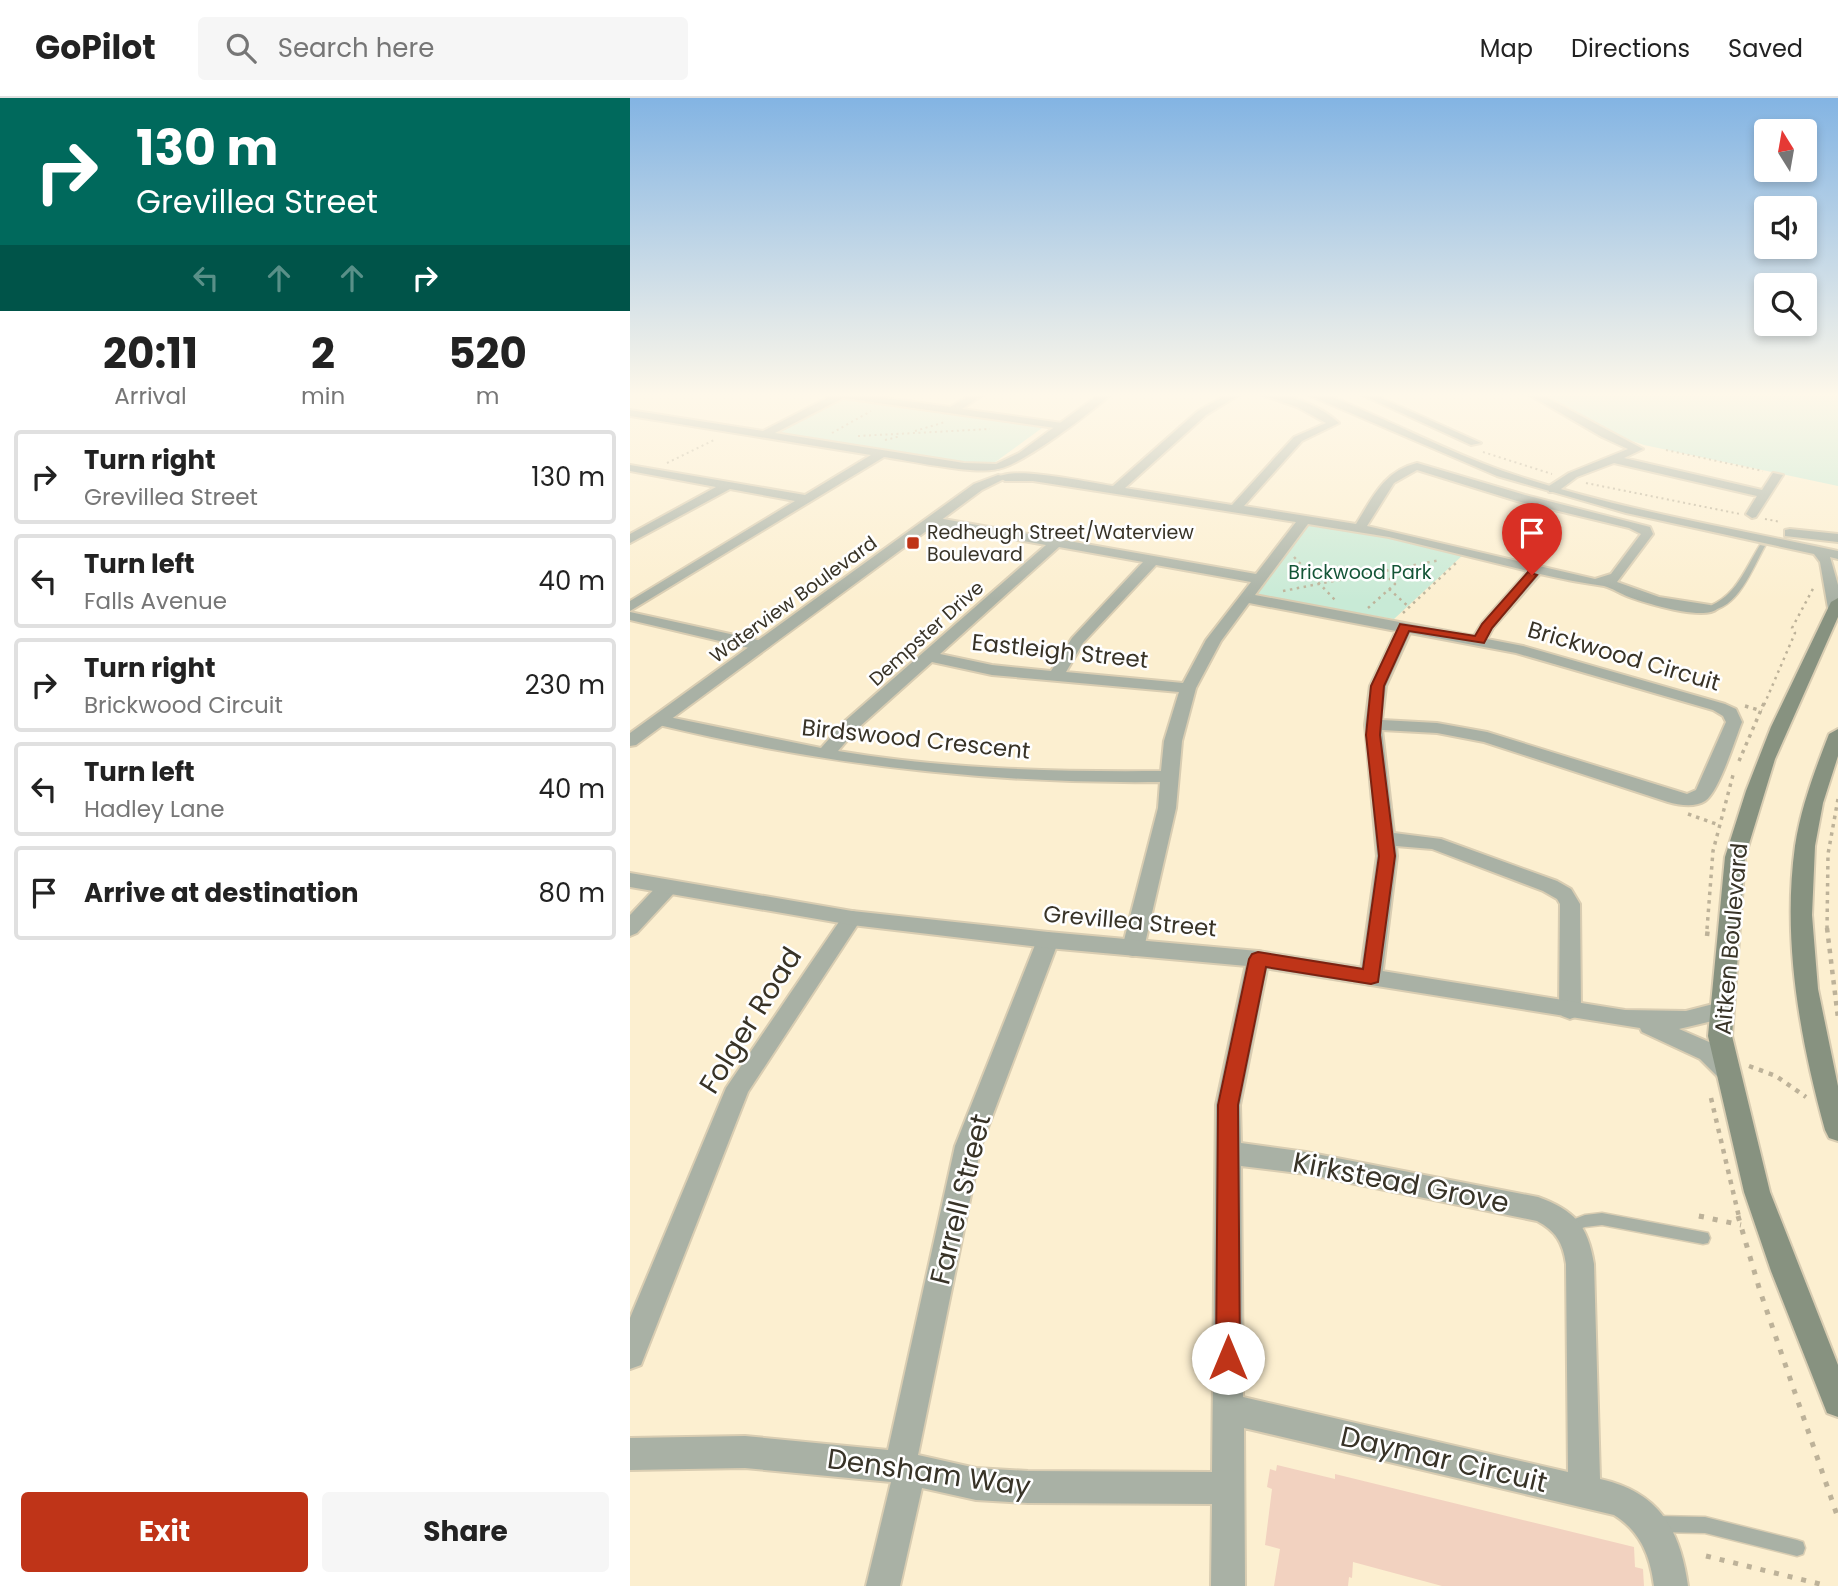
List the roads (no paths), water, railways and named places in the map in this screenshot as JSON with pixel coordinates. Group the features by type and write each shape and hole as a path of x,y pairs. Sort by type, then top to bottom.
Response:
{"main road":[{"name":"Aitken Boulevard","path":"1837,605 1775,734 1758,775 1742,829 1735,857 1720,1036 1757,1192 1789,1283 1838,1402"},
{"path":"1838,734 1816,792 1805,847 1802,903 1807,977 1814,1025 1838,1130"}],"street":[{"path":"630,607 867,462"},
{"path":"942,462 998,474 1033,477 1360,527 1587,582 1604,583 1677,606 1710,609"},
{"name":"Waterview Boulevard","path":"630,741 1013,462"},
{"path":"1116,490 1147,462"},
{"path":"1235,509 1277,462"},
{"path":"1471,462 1553,489 1838,555"},
{"path":"1553,489 1573,475 1605,462"},
{"path":"1625,462 1765,494"},
{"path":"1360,527 1394,475 1413,467 1426,467 1521,498 1645,530 1647,537 1616,577 1604,583"},
{"path":"630,468 655,470 807,499"},
{"path":"630,482 655,470"},
{"path":"1752,514 1774,474"},
{"path":"630,539 728,485"},
{"path":"1617,505 1761,529 1838,538"},
{"path":"1133,948 1159,844 1173,741 1188,688 1207,651 1305,519"},
{"path":"932,521 1259,579"},
{"path":"1761,529 1838,546"},
{"name":"Dempster Drive","path":"825,755 851,725 1056,543"},
{"path":"1819,551 1827,562 1837,605"},
{"path":"1056,676 1077,641 1153,560"},
{"path":"1479,640 1487,626 1536,569"},
{"name":"Brickwood Circuit","path":"1246,598 1402,622 1518,649 1719,707 1730,713 1734,722 1701,796 1692,800 1674,798 1487,737 1437,728 1373,725"},
{"path":"630,616 762,646"},
{"path":"1371,977 1385,880 1387,839 1373,725 1378,686 1402,622"},
{"name":"Eastleigh Street","path":"927,656 992,670 1188,688"},
{"name":"Birdswood Crescent","path":"659,720 774,747 1012,776 1170,776"},
{"path":"1387,839 1424,841 1447,847 1550,886 1564,894 1570,904 1570,1010"},
{"name":"Grevillea Street","path":"630,880 852,918 1048,940 1258,959 1625,1019"},
{"path":"630,928 667,888"},
{"name":"Folger Road","path":"630,1354 738,1088 852,918"},
{"name":"Farrell Street","path":"883,1586 968,1146 1048,940"},
{"path":"1228,1586 1228,1105 1258,959"},
{"path":"1625,1019 1686,1020 1721,1011"},
{"path":"1625,1019 1682,1039 1708,1052 1726,1070"},
{"name":"Kirkstead Grove","path":"1228,1153 1306,1163 1538,1209 1551,1213 1569,1227"},
{"path":"1569,1227 1576,1240 1580,1264 1584,1491"},
{"name":"Daymar Circuit","path":"1228,1409 1620,1500 1636,1508 1652,1524 1667,1559 1671,1586"},
{"name":"Densham Way","path":"630,1454 797,1454 905,1469 976,1483 1028,1487 1228,1488"}],"lane":[{"path":"1710,609 1732,597 1762,546"},
{"path":"1569,1227 1602,1219 1703,1238"},
{"path":"1652,1524 1704,1525 1797,1548"}],"place":[{"name":"Redheugh Street/Waterview Boulevard","path":"913,543"}],"park label":[{"name":"Brickwood Park","path":"1360,572"}]}
